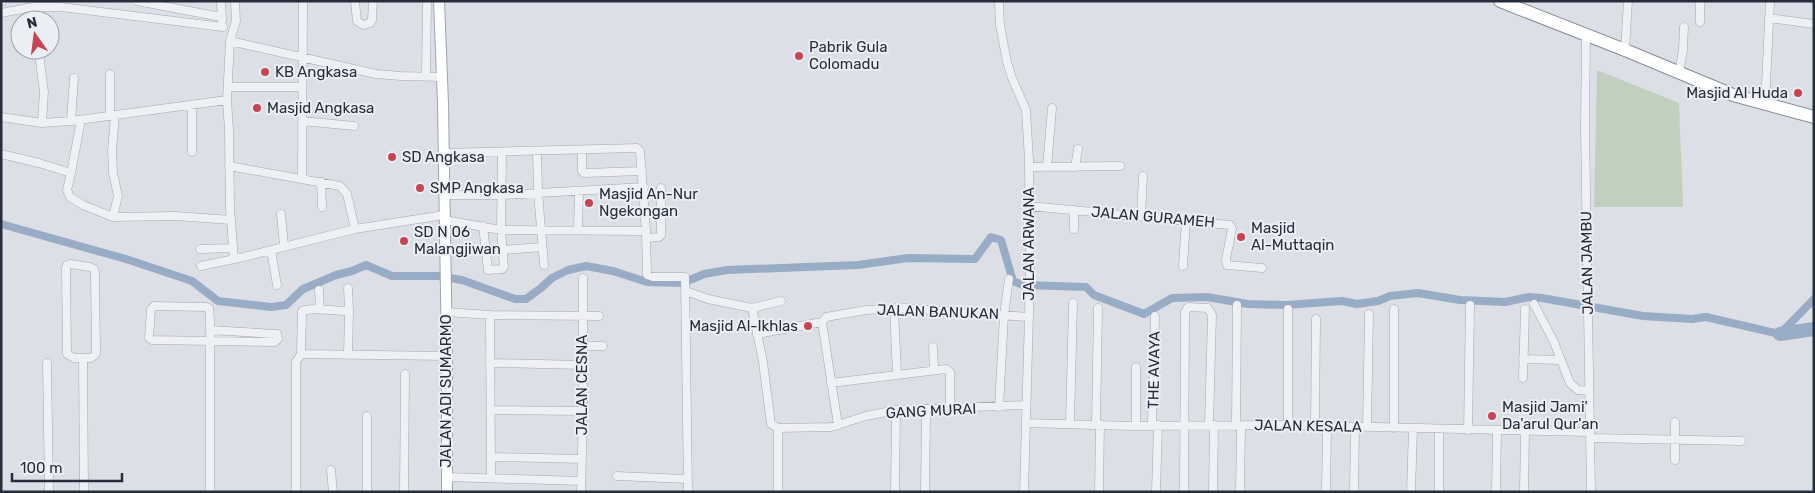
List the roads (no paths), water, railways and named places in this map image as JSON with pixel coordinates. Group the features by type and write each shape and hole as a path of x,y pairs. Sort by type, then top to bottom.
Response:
{"highway":[{"path":"1500,1 1518,5 1733,96 1814,117"}],"main road":[{"name":"JALAN ADI SUMARMO","path":"439,1 447,356 447,492"}],"street":[{"path":"137,1 151,2 221,17"},
{"path":"221,1 221,17 230,38 376,74 441,76"},
{"path":"234,259 232,248 227,100 230,38 236,20 235,1"},
{"path":"302,179 303,1"},
{"path":"355,1 357,21 364,25 372,20 373,1"},
{"path":"426,76 427,1"},
{"name":"JALAN ARWANA","path":"999,1 1000,25 1007,62 1026,113 1029,167 1030,279 1024,492"},
{"path":"1625,50 1628,1"},
{"path":"1700,1 1700,22"},
{"path":"1765,105 1770,1"},
{"path":"1,13 32,7 61,7 224,27"},
{"path":"1769,18 1814,24"},
{"path":"1679,74 1684,49 1684,27"},
{"name":"JALAN JAMBU","path":"1586,35 1587,294 1591,492"},
{"path":"40,60 44,85 42,122"},
{"path":"110,74 113,173 118,196 113,217"},
{"path":"71,122 74,78"},
{"path":"228,87 302,87"},
{"path":"1,117 42,122 71,122 227,100"},
{"path":"192,106 192,152"},
{"path":"1047,167 1052,108"},
{"path":"81,120 67,190 70,197 83,205 113,217 176,216 231,220"},
{"path":"302,121 354,126"},
{"path":"443,153 637,148 640,151 644,187 647,275 652,277 685,277 688,492"},
{"path":"1075,166 1078,149"},
{"path":"582,150 582,171 584,173 642,171"},
{"path":"483,226 488,270 504,268 501,230 502,152"},
{"path":"537,152 540,230 544,265"},
{"path":"1,154 39,163 71,174"},
{"path":"229,166 340,186 344,190 355,229"},
{"path":"1029,167 1120,166"},
{"path":"1141,216 1143,176"},
{"path":"321,182 322,207"},
{"path":"444,195 502,195 644,187"},
{"path":"201,266 355,229 444,217 501,230 578,229 659,237 661,235 661,188"},
{"path":"578,229 579,191"},
{"name":"JALAN GURAMEH","path":"1029,206 1230,225 1232,229 1226,260 1227,265 1262,268"},
{"path":"1074,210 1074,229"},
{"path":"281,214 284,246"},
{"path":"1183,266 1186,220"},
{"path":"200,249 232,248"},
{"path":"503,250 542,248"},
{"path":"271,250 277,285"},
{"path":"70,264 94,269 96,354 91,358 83,358 69,356 66,350 66,268 70,264"},
{"name":"JALAN CESNA","path":"581,492 584,412 583,278"},
{"path":"999,407 1004,315 1009,279"},
{"path":"348,288 348,355"},
{"path":"686,289 708,299 752,308 781,301"},
{"path":"319,290 320,310"},
{"path":"1070,423 1073,304"},
{"path":"1534,304 1554,342 1570,383 1574,388 1583,392 1589,391"},
{"path":"1237,305 1240,492"},
{"path":"1468,430 1470,305"},
{"path":"210,330 277,334 278,339 275,342 210,341 152,340 149,338 151,309 154,306 206,306 209,311 210,330 210,341 210,492"},
{"path":"1184,492 1184,312 1185,309 1191,307 1208,308 1212,315 1213,492"},
{"path":"752,308 763,362 771,424 778,428 778,492"},
{"path":"894,308 897,374"},
{"name":"JALAN BANUKAN","path":"757,334 822,322 826,317 866,310 894,308 1028,317"},
{"path":"1098,308 1099,492"},
{"path":"1288,309 1288,425"},
{"path":"1394,309 1394,428"},
{"path":"1522,378 1525,309"},
{"path":"296,492 296,362 301,354 302,311 349,311"},
{"path":"446,312 599,316"},
{"path":"490,314 491,478"},
{"path":"1367,427 1369,314"},
{"name":"THE AVAYA","path":"1155,316 1156,492"},
{"path":"1315,427 1316,318"},
{"path":"822,322 838,425"},
{"path":"583,346 603,346"},
{"path":"933,347 934,370"},
{"path":"301,354 447,356"},
{"path":"83,358 84,492"},
{"path":"1523,359 1560,360"},
{"path":"47,363 49,492"},
{"path":"490,363 583,365"},
{"path":"1136,367 1136,425"},
{"path":"831,383 946,369 950,372 950,409"},
{"path":"404,492 405,374"},
{"name":"GANG MURAI","path":"778,428 817,428 838,425 866,416 896,410 1026,405"},
{"path":"491,410 584,412"},
{"path":"895,492 896,410"},
{"path":"925,492 926,414"},
{"path":"367,416 367,492"},
{"path":"1675,422 1675,460"},
{"name":"JALAN KESALA","path":"1026,424 1288,425 1412,428 1526,431 1741,442"},
{"path":"1326,492 1327,427"},
{"path":"1354,492 1355,427"},
{"path":"1411,492 1412,428"},
{"path":"1439,492 1440,429"},
{"path":"1496,492 1497,431"},
{"path":"1524,492 1526,431"},
{"path":"491,457 582,459"},
{"path":"332,470 333,492"},
{"path":"617,476 687,479"},
{"path":"447,477 581,480"}],"waterway":[{"path":"1,224 126,259 192,281 218,301 271,307 286,305 303,289 366,265 392,276 438,276 462,280 515,299 526,299 552,278 568,270 586,266 613,271 647,282 683,283 704,274 727,270 858,265 908,258 975,259 991,237 1001,240 1013,281 1023,285 1086,287 1094,295 1144,314 1172,298 1207,297 1248,304 1286,305 1342,301 1357,304 1378,301 1390,296 1418,293 1460,300 1505,302 1529,297 1542,298 1643,316 1692,319 1706,317 1780,334 1814,299"},
{"path":"1780,334 1814,329"}],"place":[{"name":"Pabrik Gula Colomadu","path":"799,56"},
{"name":"KB Angkasa","path":"265,72"},
{"name":"Masjid Al Huda","path":"1798,93"},
{"name":"Masjid Angkasa","path":"257,108"},
{"name":"SD Angkasa","path":"392,157"},
{"name":"SMP Angkasa","path":"420,188"},
{"name":"Masjid An-Nur Ngekongan","path":"589,203"},
{"name":"Masjid Al-Muttaqin","path":"1241,237"},
{"name":"SD N 06 Malangjiwan","path":"404,241"},
{"name":"Masjid Al-Ikhlas","path":"808,326"},
{"name":"Masjid Jami' Da'arul Qur'an","path":"1492,416"}]}
